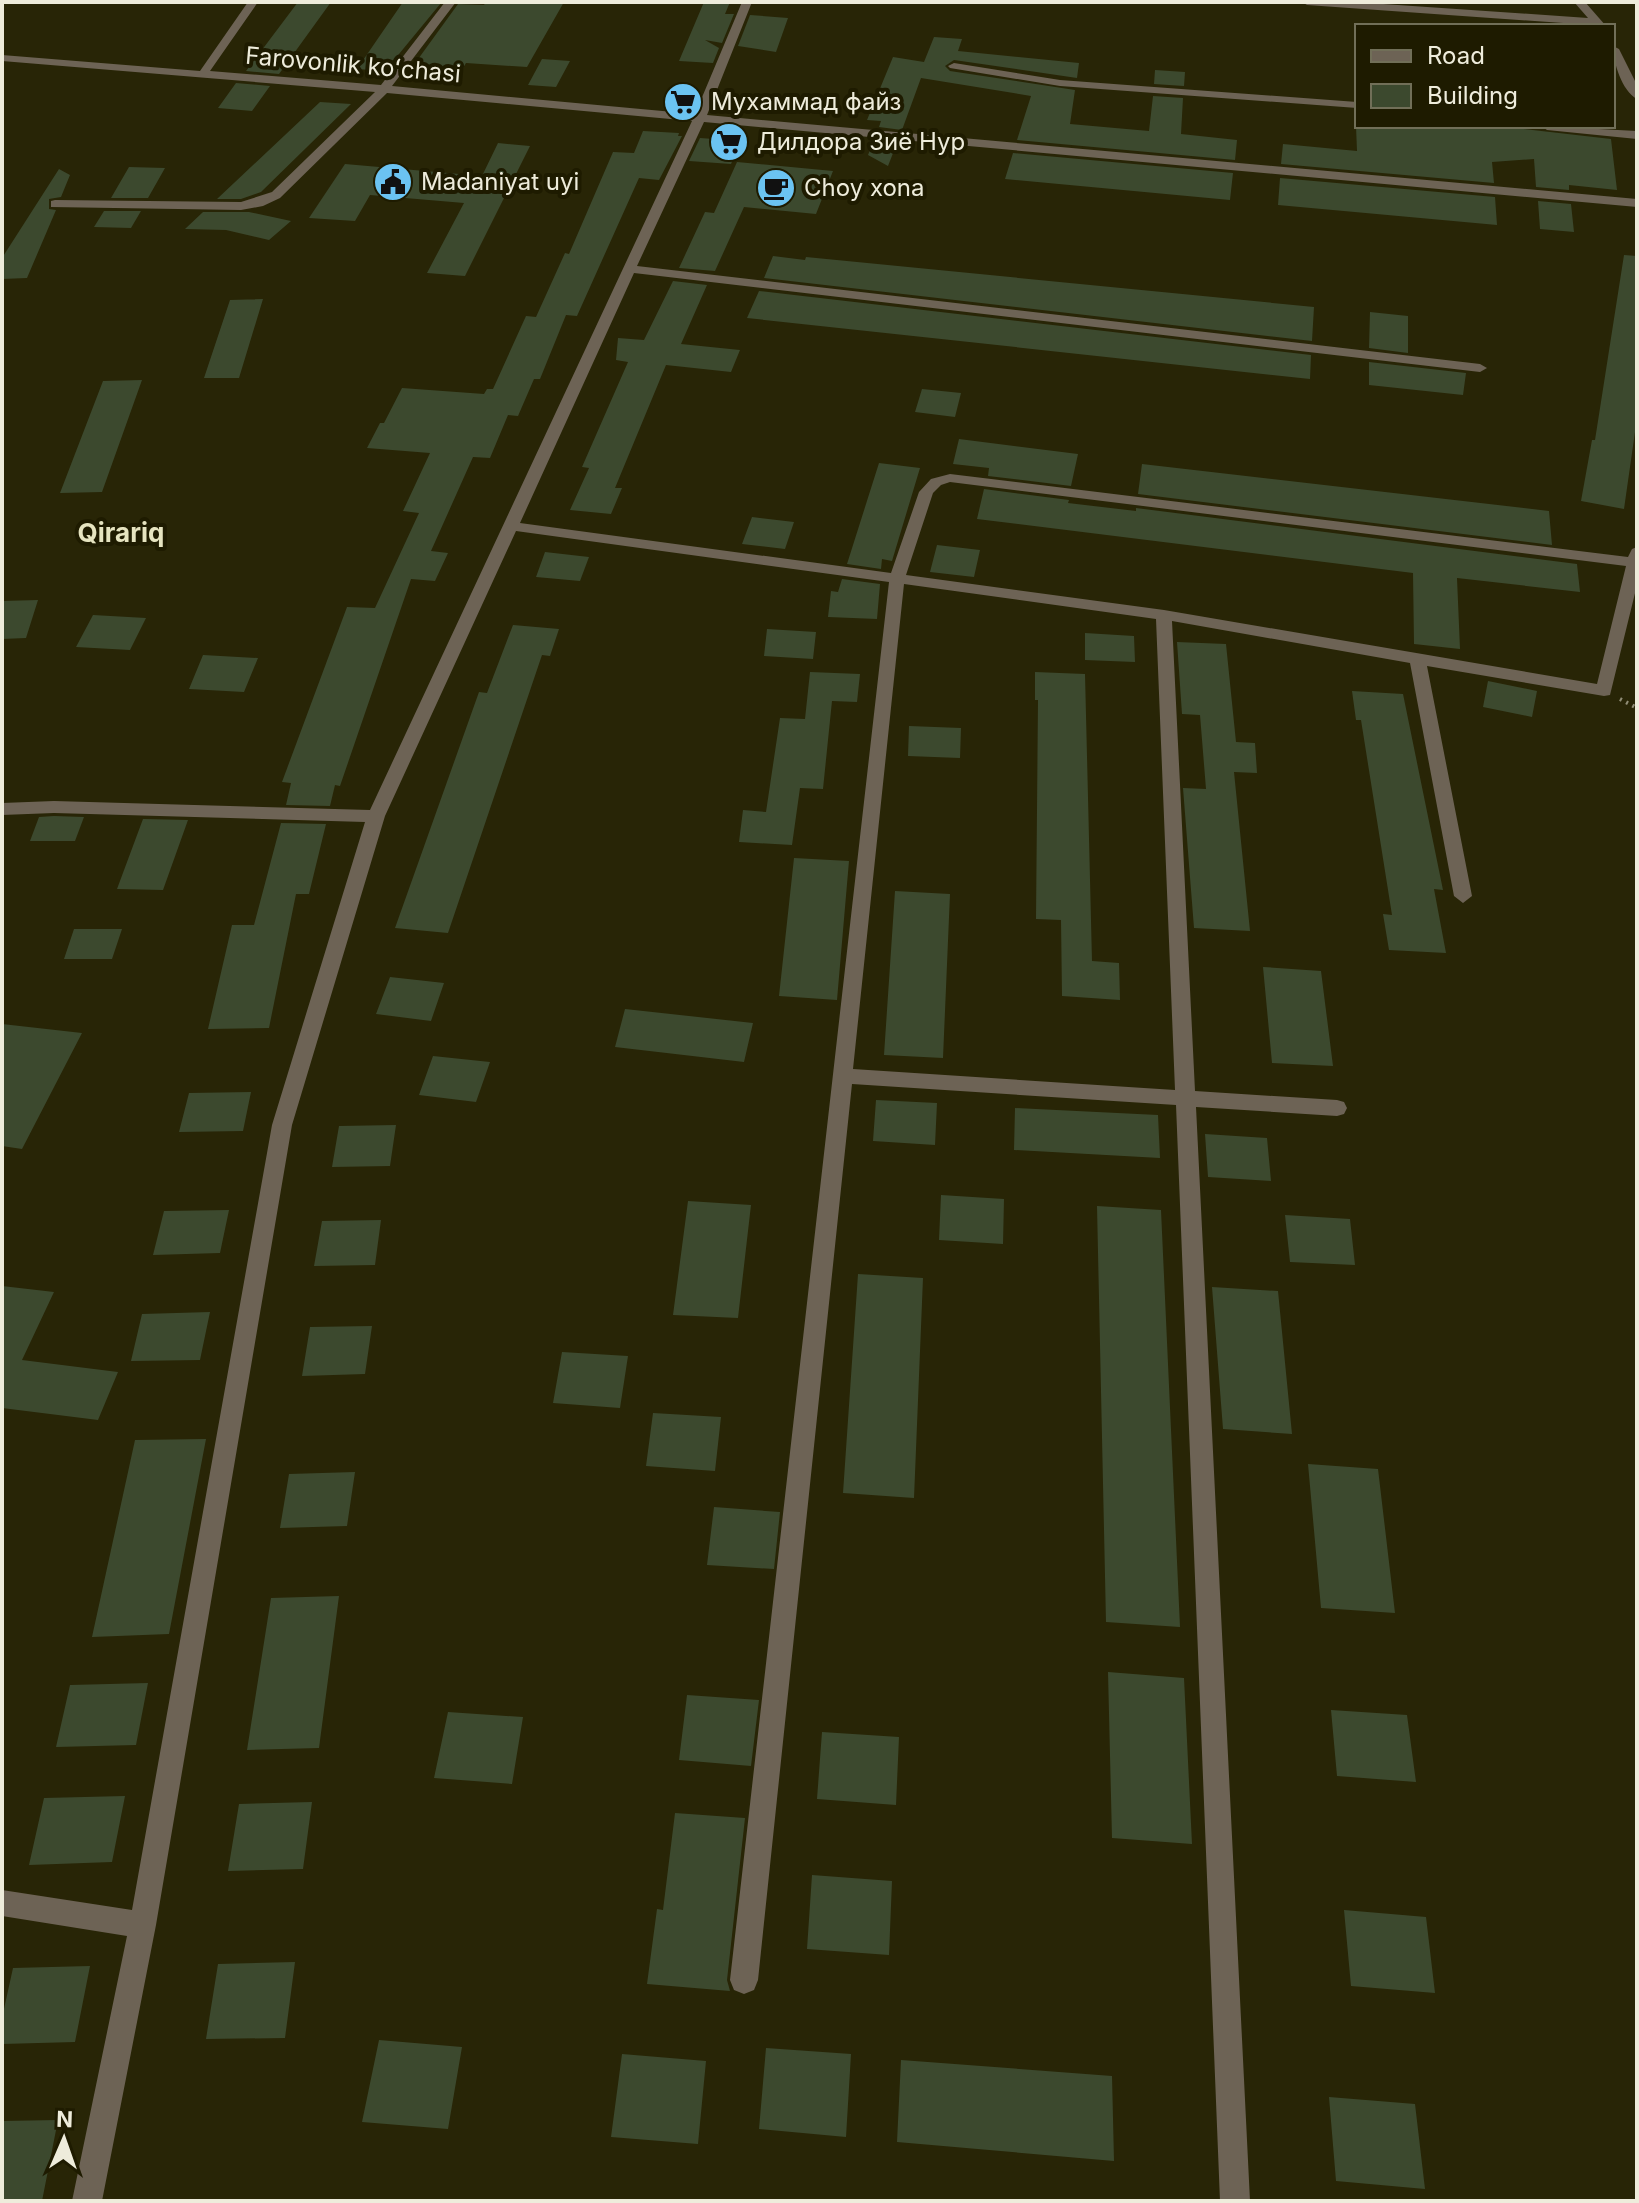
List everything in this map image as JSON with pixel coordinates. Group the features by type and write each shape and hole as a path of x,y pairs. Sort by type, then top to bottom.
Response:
{"street":[{"path":"203,74 253,2"},
{"path":"55,204 241,206 259,203 276,195 384,89 451,2"},
{"path":"87,2201 143,1925 282,1125 376,816 700,117 747,2"},
{"path":"1307,2 1600,24"},
{"path":"1579,2 1600,24"},
{"path":"1615,53 1637,96"},
{"name":"Farovonlik koʻchasi","path":"2,58 700,117 1637,203"},
{"path":"954,66 1060,83 1355,105"},
{"path":"1567,128 1637,135"},
{"path":"630,269 1480,368"},
{"path":"510,526 897,578 1164,615 1604,691 1636,559 950,478 936,482 926,492 897,578 744,1980"},
{"path":"1164,615 1235,2201"},
{"path":"1417,658 1463,896"},
{"path":"2,809 54,807 376,816"},
{"path":"843,1076 1337,1108"},
{"path":"2,1903 143,1925"}],"building":[{"path":"298,2 331,2 279,74 246,71"},
{"path":"403,2 441,3 385,71 357,69"},
{"path":"486,2 564,2 527,67 466,63 458,76 408,73 458,4 484,5"},
{"path":"704,2 730,2 725,14 734,14 722,43 705,40 719,48 713,63 679,61"},
{"path":"750,15 788,18 776,52 738,46"},
{"path":"934,37 962,39 958,51 1079,63 1077,78 954,60 945,66 950,71 1075,90 1070,124 1149,131 1153,96 1183,98 1181,134 1237,140 1235,160 1017,140 1031,96 921,78 902,130 879,127 881,121 867,120 893,57 924,62"},
{"path":"542,59 570,61 556,87 528,85"},
{"path":"1155,70 1185,72 1184,86 1154,84"},
{"path":"236,83 270,86 252,111 218,108"},
{"path":"320,102 351,104 261,192 241,199 217,199"},
{"path":"1356,128 1515,128 1611,139 1617,190 1569,185 1569,190 1536,187 1534,159 1492,162 1494,183 1281,164 1283,144 1357,151"},
{"path":"643,131 679,133 678,136 682,136 659,180 639,178 577,316 566,315 540,379 534,379 518,416 508,415 490,458 473,457 431,551 448,553 435,581 411,579 340,786 335,785 330,806 286,805 291,783 282,782 347,607 375,608 419,513 403,511 430,453 367,448 380,423 384,423 402,388 484,394 487,389 493,389 526,316 536,317 565,253 569,254 613,152 634,153"},
{"path":"700,138 741,141 731,164 689,161"},
{"path":"874,140 897,143 888,166 868,155"},
{"path":"498,143 530,146 465,276 427,273 464,203 370,195 355,221 309,218 345,164 482,176"},
{"path":"1013,153 1233,173 1230,200 1005,179"},
{"name":"Choy xona","path":"737,162 833,171 816,214 744,207 715,271 679,268 705,212 714,213"},
{"path":"129,167 165,168 148,198 111,198"},
{"path":"59,169 70,175 61,197 49,199 49,209 56,210 27,278 2,279 2,258"},
{"path":"1280,178 1495,197 1497,225 1278,205"},
{"path":"1538,201 1571,204 1574,232 1540,229"},
{"path":"104,211 141,211 131,228 94,227"},
{"path":"203,212 249,212 291,221 269,240 226,230 185,229"},
{"path":"1624,255 1637,256 1637,418 1624,509 1581,501 1592,440 1595,440"},
{"path":"773,256 1314,307 1312,341 764,278"},
{"path":"673,281 707,285 681,344 740,350 731,372 666,365 615,488 622,488 611,514 570,510 589,468 582,467 628,362 616,360 618,338 644,340"},
{"path":"759,291 1311,355 1310,379 747,318"},
{"path":"263,299 239,378 204,378 230,300"},
{"path":"1370,312 1408,316 1408,353 1369,348"},
{"path":"1369,362 1466,373 1463,395 1369,385"},
{"path":"142,380 102,492 60,493 103,381"},
{"path":"922,389 961,393 955,417 915,412"},
{"path":"959,439 1078,454 1071,486 988,476 989,468 953,464"},
{"path":"879,463 920,468 892,561 882,559 881,569 847,564"},
{"path":"1142,464 1549,511 1552,545 1138,494"},
{"path":"984,489 1069,500 1068,503 1136,511 1136,508 1577,564 1580,592 1457,578 1460,649 1414,644 1413,573 977,519"},
{"path":"752,517 794,522 785,549 742,544"},
{"path":"937,545 980,550 974,577 930,572"},
{"path":"545,552 589,557 580,581 536,577"},
{"path":"842,579 880,584 877,619 828,617 831,591 838,592"},
{"path":"38,600 26,638 2,639 2,601"},
{"path":"93,615 146,618 130,650 76,647"},
{"path":"513,625 559,629 550,656 542,655 448,933 395,928 479,692 487,693"},
{"path":"767,629 816,632 813,659 764,656"},
{"path":"1085,633 1134,636 1135,662 1085,660"},
{"path":"1177,642 1226,644 1236,742 1255,743 1257,773 1234,772 1250,931 1194,928 1183,788 1206,789 1200,715 1182,714"},
{"path":"203,655 258,658 244,692 189,689"},
{"path":"810,672 860,674 857,702 832,701 823,789 800,788 792,845 739,842 743,810 766,812 780,718 805,719"},
{"path":"1035,672 1085,674 1092,961 1119,963 1120,1000 1062,996 1061,920 1036,919 1038,700 1035,700"},
{"path":"1488,681 1537,691 1532,717 1483,707"},
{"path":"1352,691 1403,694 1443,890 1434,889 1446,953 1389,950 1383,914 1392,915 1361,720 1356,720"},
{"path":"909,726 961,728 960,758 908,756"},
{"path":"39,817 84,817 75,841 30,841"},
{"path":"143,819 188,820 163,890 117,889"},
{"path":"281,823 326,824 309,894 296,894 269,1028 208,1029 232,925 254,925"},
{"path":"794,858 849,861 837,1000 779,996"},
{"path":"895,891 950,894 943,1058 884,1055"},
{"path":"74,929 122,929 112,959 64,959"},
{"path":"1263,967 1321,971 1333,1066 1272,1063"},
{"path":"390,977 444,983 431,1021 376,1014"},
{"path":"625,1009 753,1023 744,1062 615,1047"},
{"path":"2,1024 82,1033 22,1149 2,1146"},
{"path":"433,1056 490,1062 476,1102 419,1095"},
{"path":"251,1092 243,1131 179,1132 189,1093"},
{"path":"876,1100 937,1103 935,1145 873,1141"},
{"path":"1015,1108 1158,1115 1160,1158 1014,1150"},
{"path":"396,1125 390,1166 332,1167 339,1126"},
{"path":"1205,1134 1267,1138 1271,1181 1208,1177"},
{"path":"941,1195 1004,1199 1003,1244 939,1240"},
{"path":"688,1201 751,1205 738,1318 673,1315"},
{"path":"1097,1206 1161,1210 1180,1627 1106,1622"},
{"path":"229,1210 220,1253 153,1255 164,1211"},
{"path":"1285,1215 1350,1219 1355,1265 1290,1262"},
{"path":"381,1220 375,1265 314,1266 322,1221"},
{"path":"858,1274 923,1278 914,1498 843,1493"},
{"path":"2,1286 54,1292 22,1360 118,1372 98,1420 2,1408"},
{"path":"1212,1287 1278,1291 1292,1434 1223,1429"},
{"path":"210,1312 200,1360 131,1361 142,1314"},
{"path":"372,1326 365,1374 302,1376 310,1327"},
{"path":"562,1352 628,1356 620,1408 553,1403"},
{"path":"653,1413 721,1417 715,1471 646,1466"},
{"path":"206,1439 169,1634 92,1637 135,1440"},
{"path":"1308,1464 1378,1469 1395,1613 1321,1608"},
{"path":"355,1472 347,1526 280,1528 289,1474"},
{"path":"714,1507 780,1512 774,1569 707,1565"},
{"path":"339,1596 319,1748 247,1750 271,1598"},
{"path":"1108,1672 1184,1678 1192,1844 1112,1838"},
{"path":"148,1683 136,1745 56,1747 70,1685"},
{"path":"687,1695 759,1700 751,1766 679,1760"},
{"path":"1331,1710 1407,1715 1416,1782 1337,1776"},
{"path":"448,1712 523,1717 512,1784 434,1778"},
{"path":"822,1732 899,1737 896,1805 817,1799"},
{"path":"125,1796 112,1862 29,1865 44,1798"},
{"path":"312,1802 303,1869 228,1871 239,1804"},
{"path":"675,1813 745,1818 727,1980 730,1991 647,1984 657,1909 663,1910"},
{"path":"812,1875 892,1881 889,1955 807,1949"},
{"path":"1344,1910 1426,1917 1435,1993 1351,1986"},
{"path":"295,1962 285,2038 206,2039 218,1964"},
{"path":"90,1966 75,2042 2,2044 2,2018 13,1968"},
{"path":"379,2040 462,2047 448,2129 362,2122"},
{"path":"766,2048 851,2054 846,2137 759,2129"},
{"path":"622,2054 706,2061 698,2144 611,2137"},
{"path":"901,2060 1112,2076 1114,2161 897,2142"},
{"path":"1329,2097 1415,2104 1425,2189 1336,2181"},
{"path":"58,2120 42,2201 2,2201 2,2121"}],"place":[{"name":"Мухаммад файз","path":"683,102"},
{"name":"Дилдора Зиё Нур","path":"729,142"},
{"name":"Madaniyat uyi","path":"393,182"},
{"name":"Choy xona","path":"776,188"}],"district":[{"name":"Qirariq","path":"121,533"}]}
